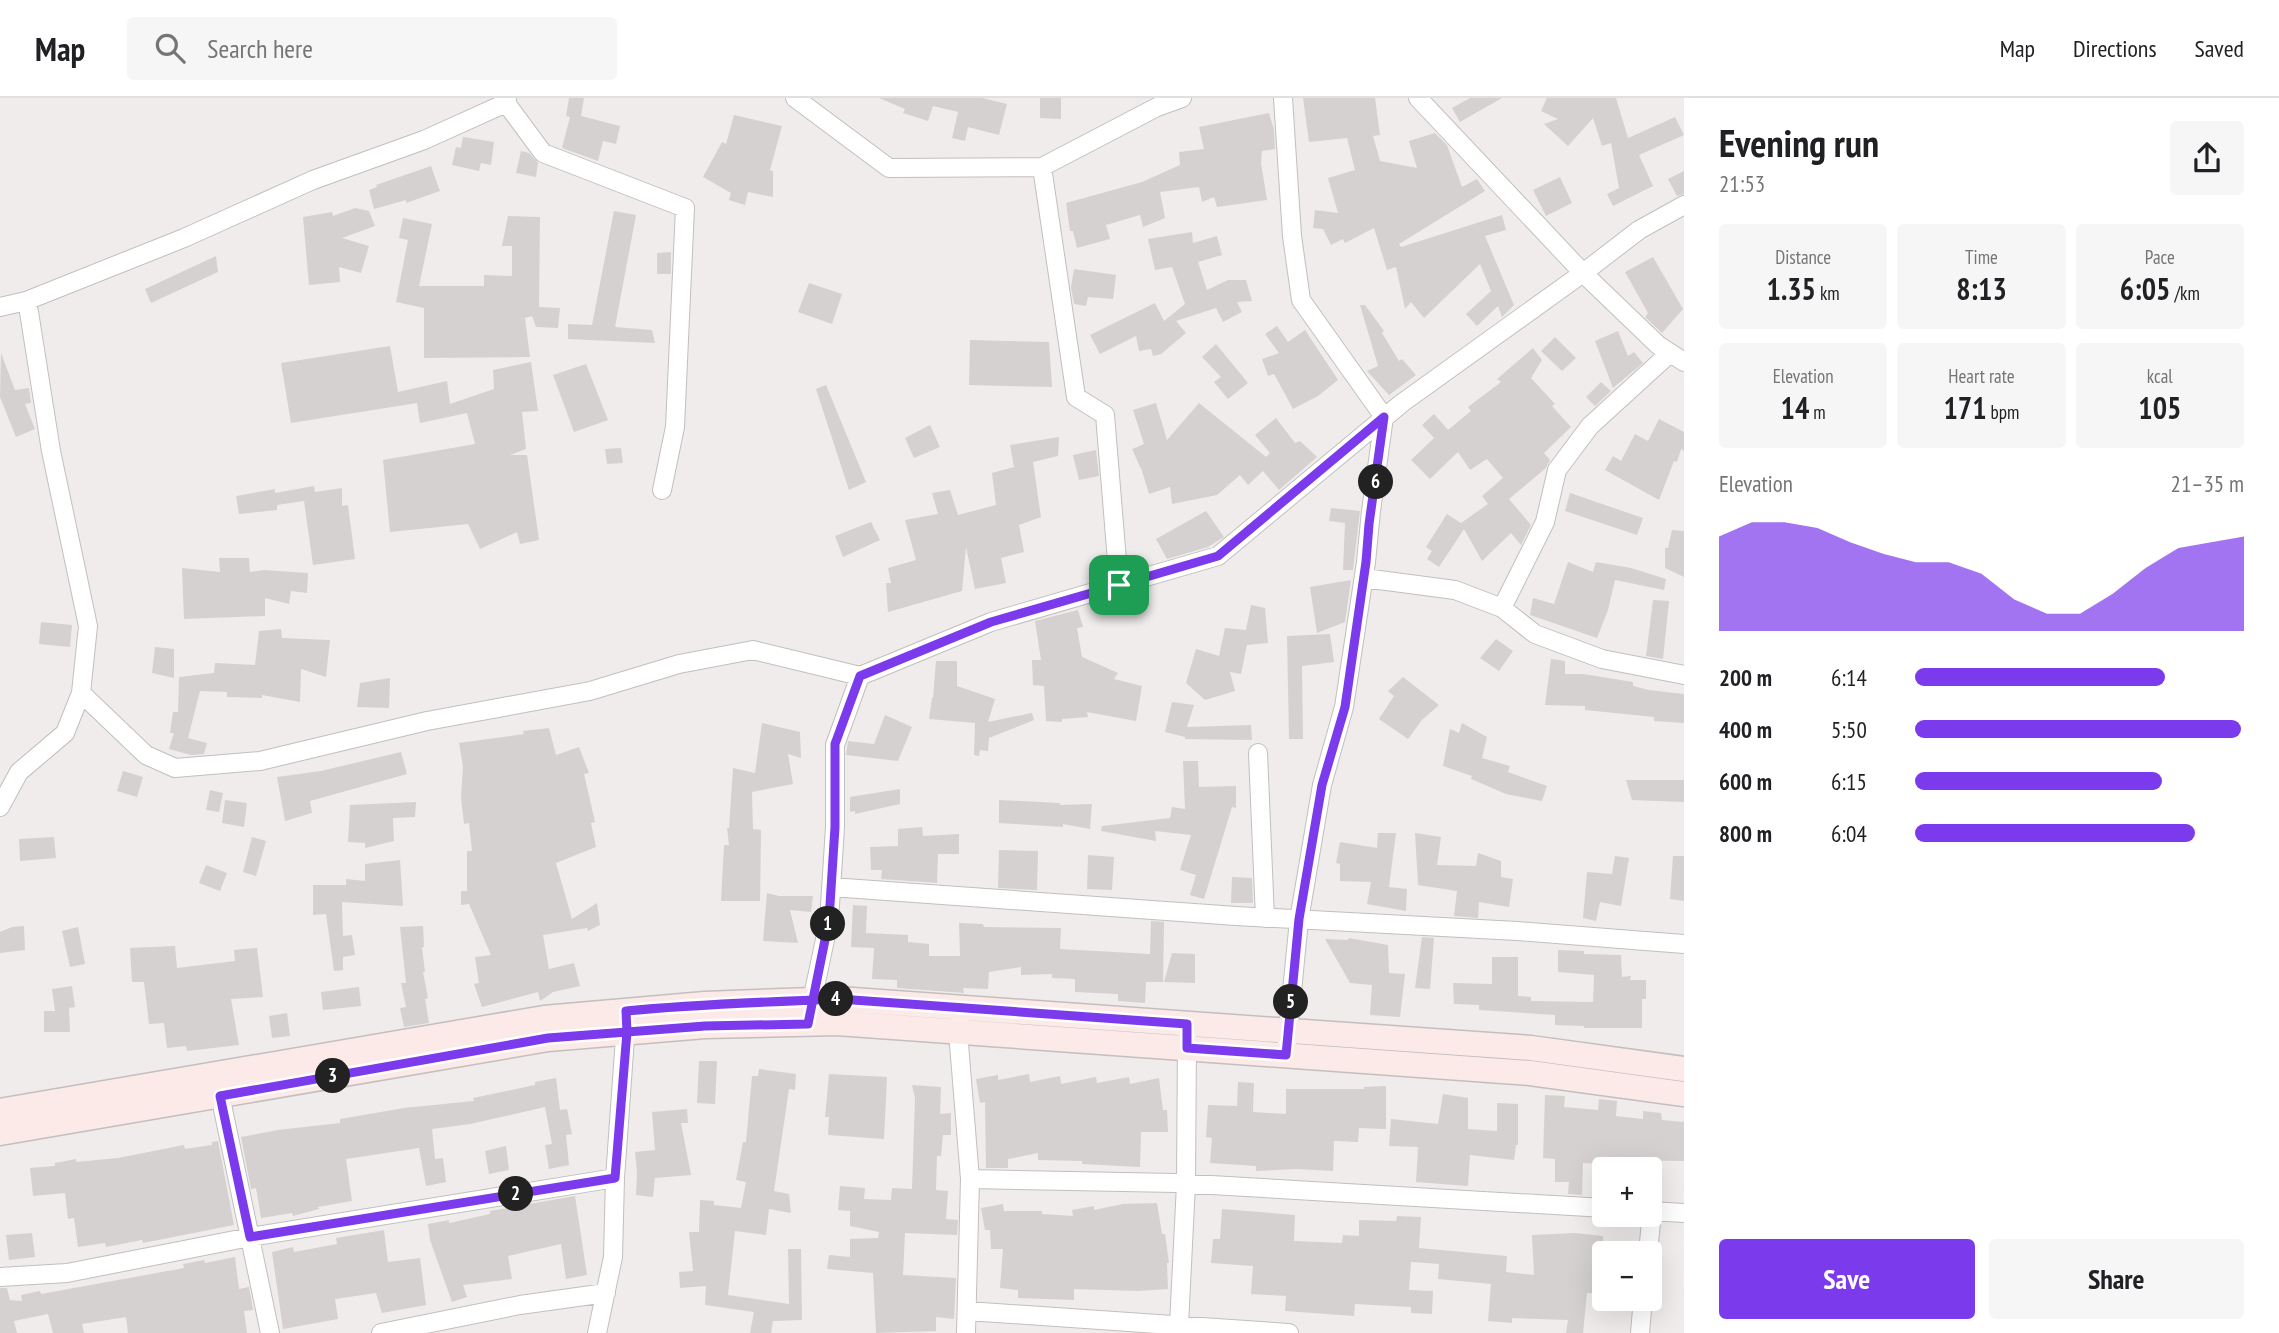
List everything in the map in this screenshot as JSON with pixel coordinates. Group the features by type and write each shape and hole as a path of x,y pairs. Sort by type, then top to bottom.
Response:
{"main road":[{"path":"0,1111 544,1018 705,1026 810,1012 837,1023 960,1020 1187,1024 1287,1043 1684,1094"},
{"path":"960,1020 1187,1048 1287,1043 1531,1048 1684,1069"},
{"path":"0,1133 548,1038 626,1021"}],"street":[{"path":"795,98 889,168 1042,167 1157,107 1181,98"},
{"path":"1283,98 1292,236 1301,300 1384,417 1345,707 1322,785 1299,919 1287,1043"},
{"path":"1418,98 1583,273 1658,345 1677,358 1590,426 1558,470 1545,522 1502,608"},
{"path":"0,307 26,301 184,238 313,180 424,140 506,101 543,153 685,208 675,427 662,490"},
{"path":"1042,167 1076,397 1105,415 1119,585"},
{"path":"82,693 146,755 175,768 260,761 427,721 590,691 679,664 753,650 860,676 991,622 1218,556 1384,417 1639,230 1684,205"},
{"path":"0,807 19,772 65,733 82,693 88,626 51,450 32,324 26,301"},
{"path":"1364,578 1455,590 1502,608 1530,631 1558,643 1602,659 1684,675"},
{"path":"810,1012 829,920 835,827 835,744 860,676"},
{"path":"1258,753 1265,918"},
{"path":"831,887 1265,918 1657,940 1684,944"},
{"path":"960,1020 970,1179 966,1333"},
{"path":"597,1333 613,1257 615,1178 626,1021"},
{"path":"1179,1325 1186,1184 1187,1024"},
{"path":"220,1096 270,1333"},
{"path":"0,1277 67,1273 250,1237 615,1178"},
{"path":"970,1179 1186,1184 1592,1207"},
{"path":"1662,1212 1684,1213"},
{"path":"381,1333 520,1306 606,1293"},
{"path":"967,1311 1289,1333"},
{"path":"1640,1333 1642,1311"}],"building":[{"path":"569,98 584,98 581,116 620,126 616,144 603,141 598,161 562,148 570,117 566,116"},
{"path":"879,98 982,98 1007,104 999,135 968,127 965,141 952,138 958,112 933,106 928,121 903,113 905,109"},
{"path":"1040,98 1061,98 1061,119 1040,118"},
{"path":"1303,98 1375,98 1380,135 1373,136 1380,161 1417,168 1409,141 1435,133 1447,145 1462,187 1477,179 1485,191 1399,244 1401,247 1502,215 1506,230 1485,236 1514,305 1502,317 1498,306 1477,326 1466,314 1491,291 1480,264 1424,318 1411,302 1405,309 1396,267 1387,270 1374,228 1345,243 1343,239 1331,245 1323,229 1313,228 1315,210 1338,213 1328,178 1355,170 1347,138 1309,142"},
{"path":"1470,98 1502,98 1460,122 1452,108"},
{"path":"1547,98 1616,98 1628,138 1675,117 1684,135 1639,155 1653,186 1613,206 1607,194 1619,188 1611,143 1602,146 1593,118 1568,146 1544,124 1558,119 1541,111"},
{"path":"1269,113 1274,130 1275,149 1262,151 1261,163 1267,200 1217,207 1214,197 1202,202 1199,187 1160,192 1165,218 1143,227 1140,215 1106,225 1110,239 1077,248 1073,231 1070,231 1066,203 1142,182 1180,165 1179,152 1204,149 1199,127"},
{"path":"734,115 782,126 770,170 773,171 773,197 748,192 745,205 729,200 731,193 703,177 722,142 726,144"},
{"path":"463,137 494,142 491,165 481,163 479,171 452,165 456,147 461,148"},
{"path":"521,151 529,153 538,163 536,177 516,173"},
{"path":"431,166 440,191 406,203 406,200 374,209 369,190 377,187 376,185"},
{"path":"1684,171 1684,194 1677,196 1668,179"},
{"path":"1560,177 1572,203 1546,216 1533,190"},
{"path":"355,208 369,211 375,226 342,238 369,246 361,273 339,267 340,282 309,285 303,217 332,212 333,216"},
{"path":"614,211 636,215 615,327 652,330 655,343 568,339 568,324 592,325"},
{"path":"508,216 540,217 539,307 560,308 558,328 536,327 532,316 525,318 530,357 424,358 424,308 396,302 408,240 399,238 403,218 432,224 419,286 484,286 484,275 512,276 512,246 502,246"},
{"path":"1192,232 1193,243 1217,236 1222,255 1198,262 1207,290 1228,280 1246,280 1252,301 1237,302 1242,312 1223,322 1216,308 1176,321 1186,333 1161,354 1153,356 1151,349 1139,351 1136,336 1100,354 1090,335 1155,303 1164,321 1185,304 1172,267 1155,270 1148,239"},
{"path":"671,252 671,274 657,274 657,253"},
{"path":"216,256 218,272 151,303 145,289"},
{"path":"1653,257 1683,309 1662,333 1645,317 1648,313 1625,272"},
{"path":"1074,269 1116,275 1113,299 1088,297 1086,306 1074,304 1071,287"},
{"path":"809,283 842,294 832,324 798,312"},
{"path":"1360,305 1365,305 1384,331 1382,333 1399,361 1402,359 1416,375 1389,395 1367,371 1378,366"},
{"path":"1277,326 1288,342 1305,330 1338,380 1318,396 1293,409 1274,374 1268,376 1262,359 1279,353 1265,334"},
{"path":"1618,331 1628,356 1634,352 1643,363 1613,388 1595,341"},
{"path":"1555,337 1576,358 1562,371 1541,351"},
{"path":"970,340 1049,342 1052,387 969,385"},
{"path":"1216,344 1248,383 1228,399 1214,382 1221,377 1202,357"},
{"path":"390,346 398,392 447,381 450,404 494,389 493,370 531,362 538,411 522,412 526,449 510,455 527,455 539,540 520,544 517,532 480,549 468,524 390,532 383,460 475,444 467,413 420,423 417,403 291,423 281,363"},
{"path":"1533,348 1542,360 1531,378 1555,404 1552,406 1571,427 1544,453 1550,460 1546,468 1509,499 1531,525 1521,545 1511,533 1482,561 1464,529 1439,567 1427,559 1432,551 1426,547 1447,514 1461,523 1488,504 1482,496 1503,478 1487,459 1470,470 1458,452 1430,479 1411,460 1434,438 1422,425 1434,414 1448,430 1471,411 1468,407 1501,382 1497,379"},
{"path":"1,353 15,390 29,388 31,403 25,404 35,429 16,437 0,397"},
{"path":"586,364 608,420 574,432 553,375"},
{"path":"1601,382 1611,391 1595,406 1586,397"},
{"path":"826,385 866,482 849,490 816,389"},
{"path":"1156,403 1167,440 1199,403 1266,457 1270,453 1255,435 1276,418 1295,443 1300,441 1317,457 1279,490 1263,471 1248,485 1240,475 1217,495 1172,504 1170,487 1149,494 1132,449 1144,444 1133,410"},
{"path":"1659,419 1684,432 1684,451 1681,449 1677,462 1674,461 1659,500 1605,470 1613,456 1621,461 1635,434 1648,441"},
{"path":"930,425 940,447 914,458 905,438"},
{"path":"1059,437 1058,456 1033,462 1041,517 1019,525 1024,552 1001,558 1006,583 975,589 966,547 962,591 888,612 886,583 891,583 888,568 916,560 905,520 938,514 932,493 950,490 958,515 996,505 992,473 1014,467 1010,445"},
{"path":"621,448 623,463 607,464 605,449"},
{"path":"1096,450 1099,476 1079,480 1073,455"},
{"path":"314,486 315,492 342,488 342,506 348,505 355,559 313,565 304,501 277,505 277,510 239,514 236,496"},
{"path":"1570,493 1643,518 1637,535 1565,511"},
{"path":"1331,508 1360,511 1353,570 1343,570 1345,523 1329,521"},
{"path":"1206,511 1224,537 1208,547 1167,559 1156,539"},
{"path":"871,522 880,540 843,557 835,536"},
{"path":"1672,530 1684,531 1684,577 1665,568 1665,548 1668,548"},
{"path":"219,558 249,558 250,572 264,570 308,573 307,593 291,591 289,604 265,598 265,616 184,619 182,568 220,572"},
{"path":"1568,562 1593,572 1596,562 1631,568 1666,579 1664,590 1615,580 1608,610 1597,638 1530,615 1533,598 1554,604"},
{"path":"1351,580 1345,622 1317,633 1310,587"},
{"path":"1653,600 1669,601 1663,659 1646,656"},
{"path":"1251,605 1265,608 1268,643 1247,645 1241,674 1230,672 1235,691 1205,700 1186,683 1196,649 1219,656 1225,628 1246,630"},
{"path":"1078,610 1083,627 1077,628 1082,657 1118,673 1114,679 1142,686 1136,721 1087,712 1088,717 1062,719 1062,722 1046,721 1044,686 1033,685 1032,660 1041,660 1035,621"},
{"path":"41,622 72,625 70,647 39,644"},
{"path":"281,629 282,638 330,640 326,677 301,669 300,702 262,695 262,698 227,697 227,692 200,691 188,738 207,743 204,754 191,755 169,749 174,733 170,733 173,712 178,712 179,677 214,673 215,663 255,665 259,631"},
{"path":"1330,634 1334,662 1302,666 1303,739 1289,739 1287,636"},
{"path":"1496,639 1513,651 1499,671 1480,658"},
{"path":"155,647 174,649 174,678 152,673"},
{"path":"1551,659 1565,661 1565,674 1583,674 1633,682 1633,686 1649,690 1684,694 1684,723 1585,710 1585,706 1545,705"},
{"path":"936,661 957,661 957,686 995,699 988,722 1032,713 1034,720 989,738 988,751 980,750 979,756 974,755 975,723 929,719"},
{"path":"1403,677 1439,705 1422,720 1408,739 1379,719 1394,696 1388,691"},
{"path":"390,678 389,708 357,707 360,683"},
{"path":"1172,702 1194,705 1187,727 1251,725 1252,740 1185,739 1165,732"},
{"path":"885,715 912,727 898,761 846,755 848,741 874,744"},
{"path":"762,723 800,732 801,758 788,754 793,784 752,792 753,829 761,830 760,901 721,901 724,845 729,845 727,828 733,768 755,773"},
{"path":"1462,723 1487,737 1482,758 1510,766 1508,772 1547,786 1542,801 1506,794 1471,779 1472,776 1443,766 1450,729 1459,733"},
{"path":"549,728 556,755 579,747 589,773 584,774 595,822 591,823 596,847 556,863 572,919 597,903 600,925 588,931 587,928 543,935 549,969 574,963 580,986 553,992 540,1001 538,992 482,1007 474,984 479,983 475,957 491,955 469,904 461,905 461,891 467,891 467,851 472,851 469,823 464,824 461,798 463,767 459,743"},
{"path":"401,752 407,774 310,801 312,813 285,821 277,777 321,771"},
{"path":"1183,761 1198,761 1199,787 1236,786 1236,808 1232,807 1204,899 1190,895 1196,875 1180,870 1191,835 1155,831 1156,841 1101,831 1102,826 1170,818 1172,807 1185,809"},
{"path":"123,771 143,777 137,797 117,791"},
{"path":"1626,780 1684,780 1684,802 1632,800"},
{"path":"900,789 900,804 855,814 855,811 850,812 850,797"},
{"path":"210,790 223,793 219,812 206,810"},
{"path":"225,800 247,803 244,827 222,823"},
{"path":"999,800 1060,805 1092,804 1090,829 1063,824 1063,827 999,823"},
{"path":"416,802 415,817 393,818 394,841 365,848 365,843 348,842 350,805"},
{"path":"922,827 923,836 959,834 959,854 938,854 937,883 881,879 882,870 871,870 870,847 898,846 898,829"},
{"path":"1378,833 1396,833 1389,887 1407,889 1406,911 1367,904 1371,882 1340,881 1340,864 1336,863 1340,842 1377,848"},
{"path":"1415,833 1441,837 1437,865 1476,866 1478,853 1501,861 1501,877 1513,879 1509,907 1479,902 1478,918 1454,916 1457,891 1418,885"},
{"path":"54,837 56,858 20,861 19,839"},
{"path":"252,837 266,841 256,876 243,872"},
{"path":"999,850 1038,851 1037,890 998,888"},
{"path":"1088,855 1114,857 1112,890 1087,889"},
{"path":"1615,856 1629,858 1621,906 1600,902 1596,921 1583,918 1587,872 1612,874"},
{"path":"1673,856 1684,856 1684,901 1670,899"},
{"path":"400,860 403,906 342,902 343,936 352,935 355,955 343,957 343,970 334,971 326,914 313,915 313,885 346,885 346,879 365,881 365,864"},
{"path":"206,865 227,873 220,891 199,883"},
{"path":"1232,877 1252,878 1253,903 1231,903"},
{"path":"767,893 779,896 813,896 811,912 790,910 798,943 763,941"},
{"path":"853,905 867,906 866,933 908,935 908,942 929,944 929,956 960,956 959,923 983,924 984,927 1061,928 1060,949 1150,954 1151,921 1164,922 1163,982 1146,982 1145,1003 1118,1001 1118,994 1075,992 1075,979 1052,978 1052,974 1021,975 1021,967 989,972 988,989 963,988 964,993 897,988 897,980 872,979 874,948 851,947"},
{"path":"24,926 25,950 0,953 0,932"},
{"path":"423,926 423,972 429,1023 404,1027 400,1008 406,1007 401,983 406,983 400,927"},
{"path":"78,927 85,964 70,967 62,931"},
{"path":"1422,937 1434,938 1430,989 1415,988"},
{"path":"1349,938 1388,945 1389,973 1405,974 1400,1017 1370,1015 1372,985 1350,983 1325,939"},
{"path":"175,946 177,968 235,961 234,950 257,948 263,997 231,999 239,1045 187,1051 186,1046 167,1048 164,1023 149,1024 144,982 132,982 130,948"},
{"path":"1558,950 1621,955 1622,977 1631,976 1630,980 1646,980 1646,999 1642,999 1642,1028 1555,1025 1555,1015 1479,1010 1479,1005 1454,1004 1453,983 1492,984 1492,957 1518,957 1518,996 1531,997 1531,1001 1593,1002 1594,975 1558,972"},
{"path":"1172,953 1195,954 1195,983 1164,982"},
{"path":"72,986 75,1007 69,1008 70,1032 44,1032 44,1011 55,1011 52,989"},
{"path":"359,987 361,1006 323,1010 321,992"},
{"path":"287,1013 290,1036 272,1038 269,1016"},
{"path":"699,1061 717,1061 715,1104 697,1103"},
{"path":"759,1069 796,1074 795,1090 789,1089 774,1191 789,1194 791,1213 769,1209 766,1235 735,1231 728,1295 789,1304 788,1249 801,1249 802,1320 773,1321 771,1333 750,1333 754,1312 705,1305 706,1286 680,1288 679,1272 693,1271 689,1232 699,1232 700,1200 714,1201 714,1205 741,1208 746,1182 736,1180 743,1142 746,1142 752,1076 758,1076"},
{"path":"829,1074 887,1077 884,1139 828,1135 829,1117 825,1117"},
{"path":"1029,1074 1030,1082 1060,1076 1061,1084 1096,1077 1097,1083 1129,1077 1130,1084 1159,1078 1163,1110 1167,1110 1168,1132 1141,1132 1140,1167 1038,1160 1038,1153 1008,1159 1008,1168 986,1168 985,1102 980,1103 976,1079 998,1075 998,1080"},
{"path":"556,1078 560,1110 567,1109 572,1134 566,1135 569,1165 549,1169 545,1145 552,1144 545,1107 470,1124 432,1129 435,1159 443,1158 446,1182 426,1186 419,1148 346,1159 352,1201 318,1207 319,1209 293,1216 292,1213 261,1218 256,1188 251,1189 241,1137 340,1123 340,1119 404,1108 474,1101 473,1098"},
{"path":"1238,1082 1254,1083 1253,1112 1286,1114 1286,1089 1364,1089 1386,1086 1386,1129 1359,1128 1358,1142 1334,1141 1333,1171 1256,1171 1256,1166 1210,1163 1212,1138 1206,1137 1208,1105 1237,1106"},
{"path":"912,1085 941,1087 940,1114 951,1113 951,1135 943,1135 941,1156 937,1156 936,1190 948,1191 946,1219 958,1220 957,1235 905,1233 903,1275 956,1278 954,1319 936,1317 936,1331 876,1333 873,1273 827,1269 829,1255 850,1257 850,1239 878,1238 879,1232 850,1226 850,1211 838,1210 840,1186 865,1188 864,1199 891,1200 892,1188 912,1189 915,1098"},
{"path":"1443,1094 1468,1098 1468,1129 1497,1131 1497,1103 1518,1104 1518,1145 1514,1160 1470,1155 1468,1186 1416,1182 1418,1147 1389,1146 1391,1119 1438,1124"},
{"path":"1545,1095 1565,1096 1564,1107 1598,1110 1599,1099 1617,1101 1616,1116 1643,1119 1643,1111 1661,1113 1662,1120 1684,1122 1684,1161 1662,1161 1662,1157 1592,1157 1592,1164 1583,1163 1582,1195 1568,1194 1569,1182 1555,1182 1555,1159 1543,1158"},
{"path":"687,1109 688,1123 681,1123 691,1175 655,1178 653,1197 636,1195 635,1152 655,1150 652,1112"},
{"path":"218,1141 234,1225 143,1243 142,1240 106,1247 105,1243 78,1247 74,1218 68,1219 65,1193 33,1196 30,1168 55,1166 55,1163 76,1159 76,1162 118,1158 184,1145 185,1149 212,1145 212,1142"},
{"path":"506,1146 509,1170 489,1174 485,1151"},
{"path":"575,1196 587,1275 566,1279 561,1244 508,1256 512,1279 463,1285 467,1297 452,1302 430,1240 428,1224 449,1220 449,1223 490,1214 490,1211"},
{"path":"1157,1203 1169,1263 1168,1289 1074,1289 1074,1300 1018,1298 1018,1290 1000,1288 1003,1249 991,1249 990,1230 985,1230 981,1208 1003,1204 1004,1211 1042,1211 1042,1214 1073,1216 1072,1210 1094,1206 1094,1210 1123,1204"},
{"path":"1222,1209 1295,1215 1294,1241 1342,1243 1343,1235 1359,1236 1359,1220 1396,1221 1397,1216 1421,1217 1419,1248 1507,1256 1506,1272 1534,1275 1532,1235 1575,1233 1603,1236 1603,1241 1592,1241 1592,1293 1587,1293 1583,1333 1566,1333 1568,1320 1512,1318 1512,1323 1488,1321 1491,1284 1438,1279 1439,1264 1411,1262 1409,1290 1433,1291 1432,1314 1411,1313 1411,1307 1355,1304 1354,1316 1285,1311 1286,1296 1251,1294 1253,1266 1211,1263 1213,1239 1220,1239"},
{"path":"384,1230 388,1262 420,1258 426,1305 382,1313 376,1293 335,1299 338,1319 283,1329 272,1252 293,1247 294,1252 337,1244 336,1238"},
{"path":"32,1233 35,1257 9,1260 6,1235"},
{"path":"235,1257 239,1289 249,1287 252,1303 253,1310 244,1311 247,1333 128,1333 126,1317 82,1324 84,1333 53,1333 48,1314 14,1321 17,1333 0,1333 0,1288 7,1288 10,1300 22,1301 21,1295 40,1291 41,1294 184,1268 183,1264"}],"route":[{"path":"1119,585 991,622 860,676 835,744 835,827 829,920 811,1000 808,1024 705,1026 627,1032 615,1178 250,1237 220,1096 548,1038 627,1032 626,1011 705,1004 811,1000 839,999 1187,1024 1187,1048 1286,1055 1299,919 1322,785 1345,707 1384,417 1218,556 1119,585"}]}
